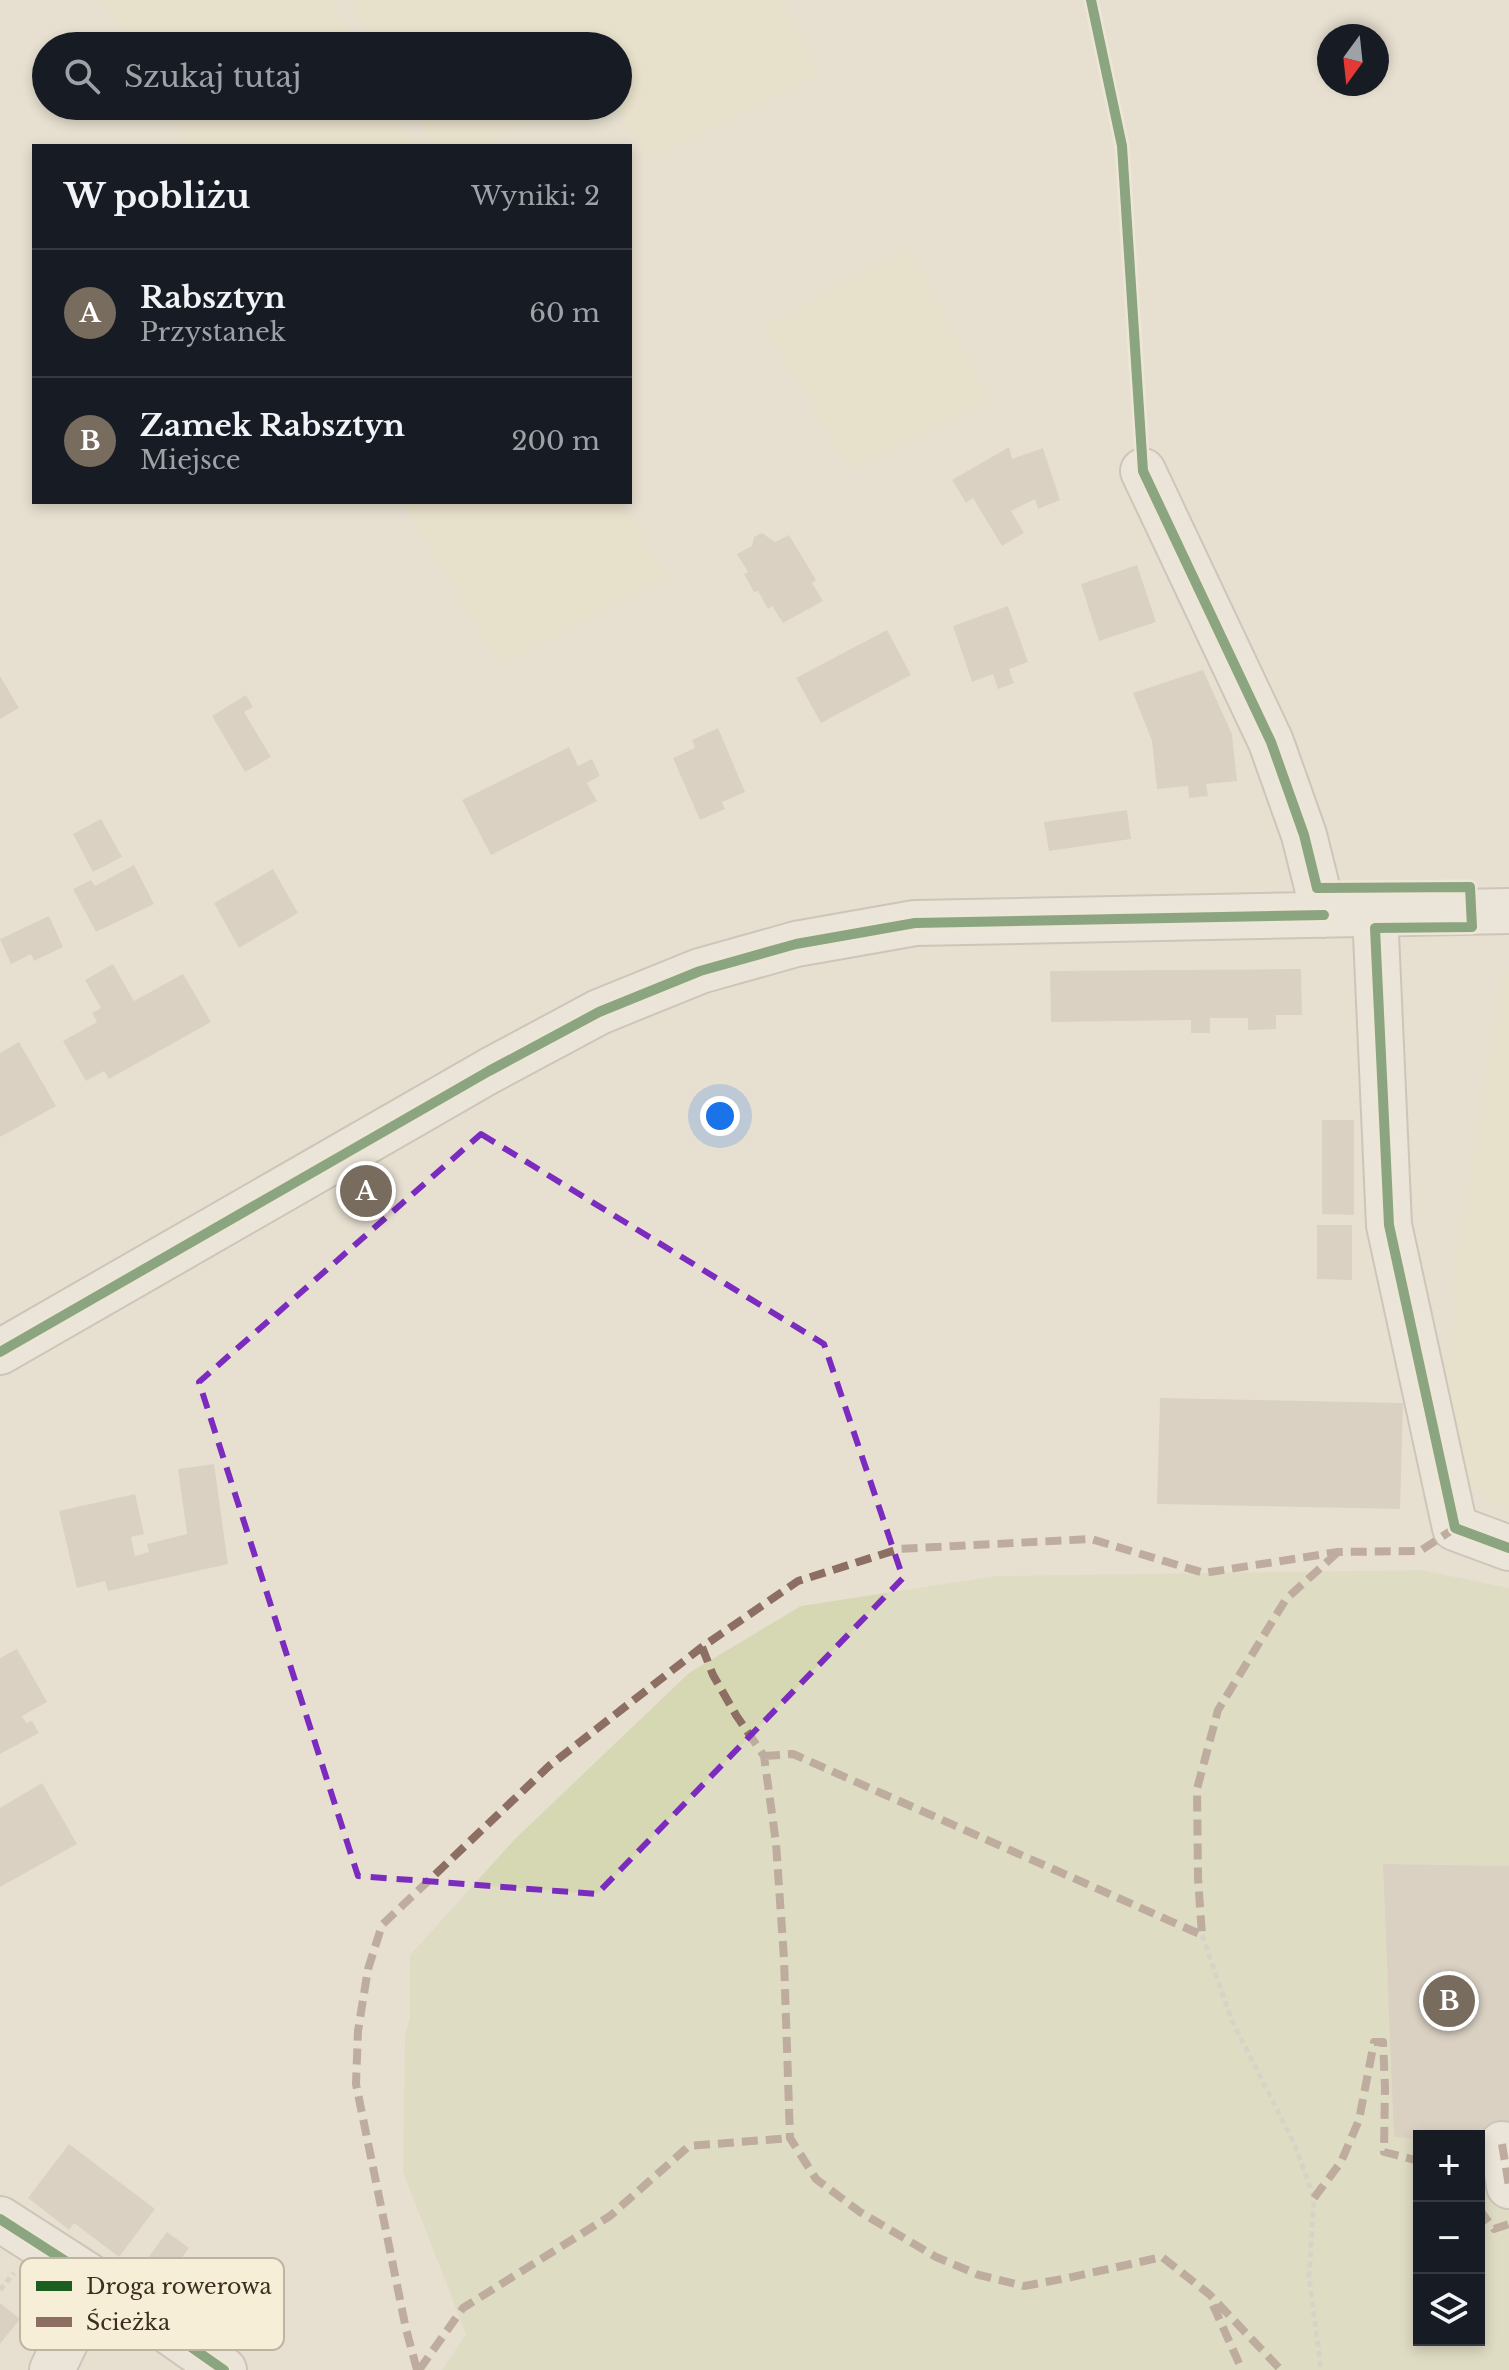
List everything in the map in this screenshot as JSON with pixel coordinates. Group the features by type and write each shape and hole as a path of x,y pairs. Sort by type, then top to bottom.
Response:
{"street":[{"path":"1143,471 1271,742 1304,835 1324,915"},
{"path":"0,1352 489,1071 599,1012 700,971 796,944 915,923 1509,911"},
{"path":"1375,912 1389,1225 1455,1528 1509,1548"},
{"path":"0,2219 61,2258"},
{"path":"52,2370 62,2350"},
{"path":"195,2350 224,2370"}],"path":[{"path":"1202,1935 1232,2021 1294,2143 1314,2198 1309,2276 1321,2370"}],"highlighted area":[{"path":"481,1134 824,1344 903,1578 597,1894 358,1876 199,1382"}],"shaded area":[{"path":"101,0 331,0 350,32 120,32"},
{"path":"349,0 782,0 820,73 647,161 625,120 632,120 632,32 368,32"},
{"path":"172,120 401,120 415,144 187,144"},
{"path":"419,120 529,120 485,144 433,144"},
{"path":"909,246 989,401 851,469 764,327"},
{"path":"403,504 624,504 667,577 501,666"},
{"path":"1503,973 1509,973 1509,1509 1497,1504 1455,1468 1438,1394 1458,1309 1452,1284"}],"green space":[{"path":"1422,1570 1509,1588 1509,2370 442,2370 466,2334 403,2172 405,2035 410,2017 410,1955 514,1840 689,1673 801,1606 996,1576"}],"building":[{"path":"1009,447 1012,459 1043,448 1060,500 1038,509 1035,499 1011,511 1024,533 1002,546 973,498 966,503 952,480"},
{"path":"762,533 775,542 789,535 816,580 812,583 823,601 783,623 772,606 768,609 758,591 754,592 744,574 748,572 737,554 752,546 754,537"},
{"path":"1137,565 1156,622 1099,641 1081,584"},
{"path":"1008,606 1028,662 1009,669 1014,683 998,689 993,674 972,682 953,626"},
{"path":"887,630 911,675 821,723 796,678"},
{"path":"1203,670 1232,734 1237,781 1206,784 1208,796 1189,798 1188,786 1157,789 1152,741 1133,693"},
{"path":"0,676 19,708 0,719"},
{"path":"246,695 253,707 244,712 271,757 245,772 212,716"},
{"path":"718,728 745,792 722,802 725,809 700,820 673,758 695,748 692,740"},
{"path":"569,747 578,766 592,759 600,776 587,783 597,801 491,855 462,800"},
{"path":"1127,810 1131,839 1049,851 1044,822"},
{"path":"101,819 122,857 93,872 73,834"},
{"path":"134,865 154,904 96,932 73,889 91,880 95,886"},
{"path":"273,869 298,913 239,948 214,903"},
{"path":"49,916 63,947 34,961 31,954 11,964 0,939"},
{"path":"113,964 134,1001 183,974 211,1022 109,1079 104,1071 86,1081 63,1041 97,1022 92,1013 101,1008 85,980"},
{"path":"1301,969 1302,1015 1276,1015 1276,1029 1248,1030 1248,1018 1210,1018 1210,1033 1191,1033 1191,1020 1051,1022 1050,971"},
{"path":"19,1042 56,1106 0,1137 0,1053"},
{"path":"1322,1120 1354,1120 1354,1215 1322,1214"},
{"path":"1317,1225 1352,1225 1352,1280 1317,1279"},
{"path":"1160,1398 1403,1403 1400,1509 1157,1504"},
{"path":"214,1464 228,1564 108,1591 105,1581 77,1588 59,1511 135,1494 144,1534 131,1537 135,1556 149,1552 147,1544 187,1534 178,1469"},
{"path":"17,1649 47,1702 22,1716 26,1723 32,1721 39,1733 0,1754 0,1658"},
{"path":"42,1783 77,1844 0,1887 0,1808"},
{"path":"1383,1864 1509,1866 1509,2144 1485,2143 1485,2130 1413,2130 1413,2139 1394,2137"},
{"path":"69,2144 155,2209 119,2257 74,2223 69,2230 28,2198"},
{"path":"167,2232 189,2248 182,2258 148,2258"},
{"path":"0,2303 20,2319 0,2344"}],"marked path":[{"path":"417,2370 356,2084 358,2031 368,1969 382,1925 549,1766 702,1647 798,1581 899,1549 1091,1539 1204,1573 1338,1552 1420,1551 1455,1528"},
{"path":"764,1756 793,1754 1202,1935 1197,1789 1218,1710 1286,1599 1338,1552"},
{"path":"702,1647 713,1675 764,1756 776,1843 784,1959 790,2138 816,2179 860,2212 936,2257 979,2275 1024,2286 1162,2257 1209,2294 1281,2370"},
{"path":"1314,2198 1341,2162 1359,2120 1374,2042 1383,2042 1384,2152 1413,2159"},
{"path":"419,2370 463,2308 610,2216 689,2146 790,2138"},
{"path":"1502,2144 1509,2186"},
{"path":"1485,2217 1494,2229 1509,2224"},
{"path":"1213,2305 1242,2370"}],"cycle path":[{"path":"1091,0 1122,146 1143,471 1271,742 1304,835 1317,888 1470,887 1472,927 1375,928 1389,1225 1455,1528 1509,1548"},
{"path":"0,1352 489,1071 599,1012 700,971 796,944 915,923 1324,915"},
{"path":"0,2219 61,2258"},
{"path":"195,2350 224,2370"}],"place":[{"name":"Rabsztyn","path":"366,1191"},
{"name":"Zamek Rabsztyn","path":"1449,2001"}]}
